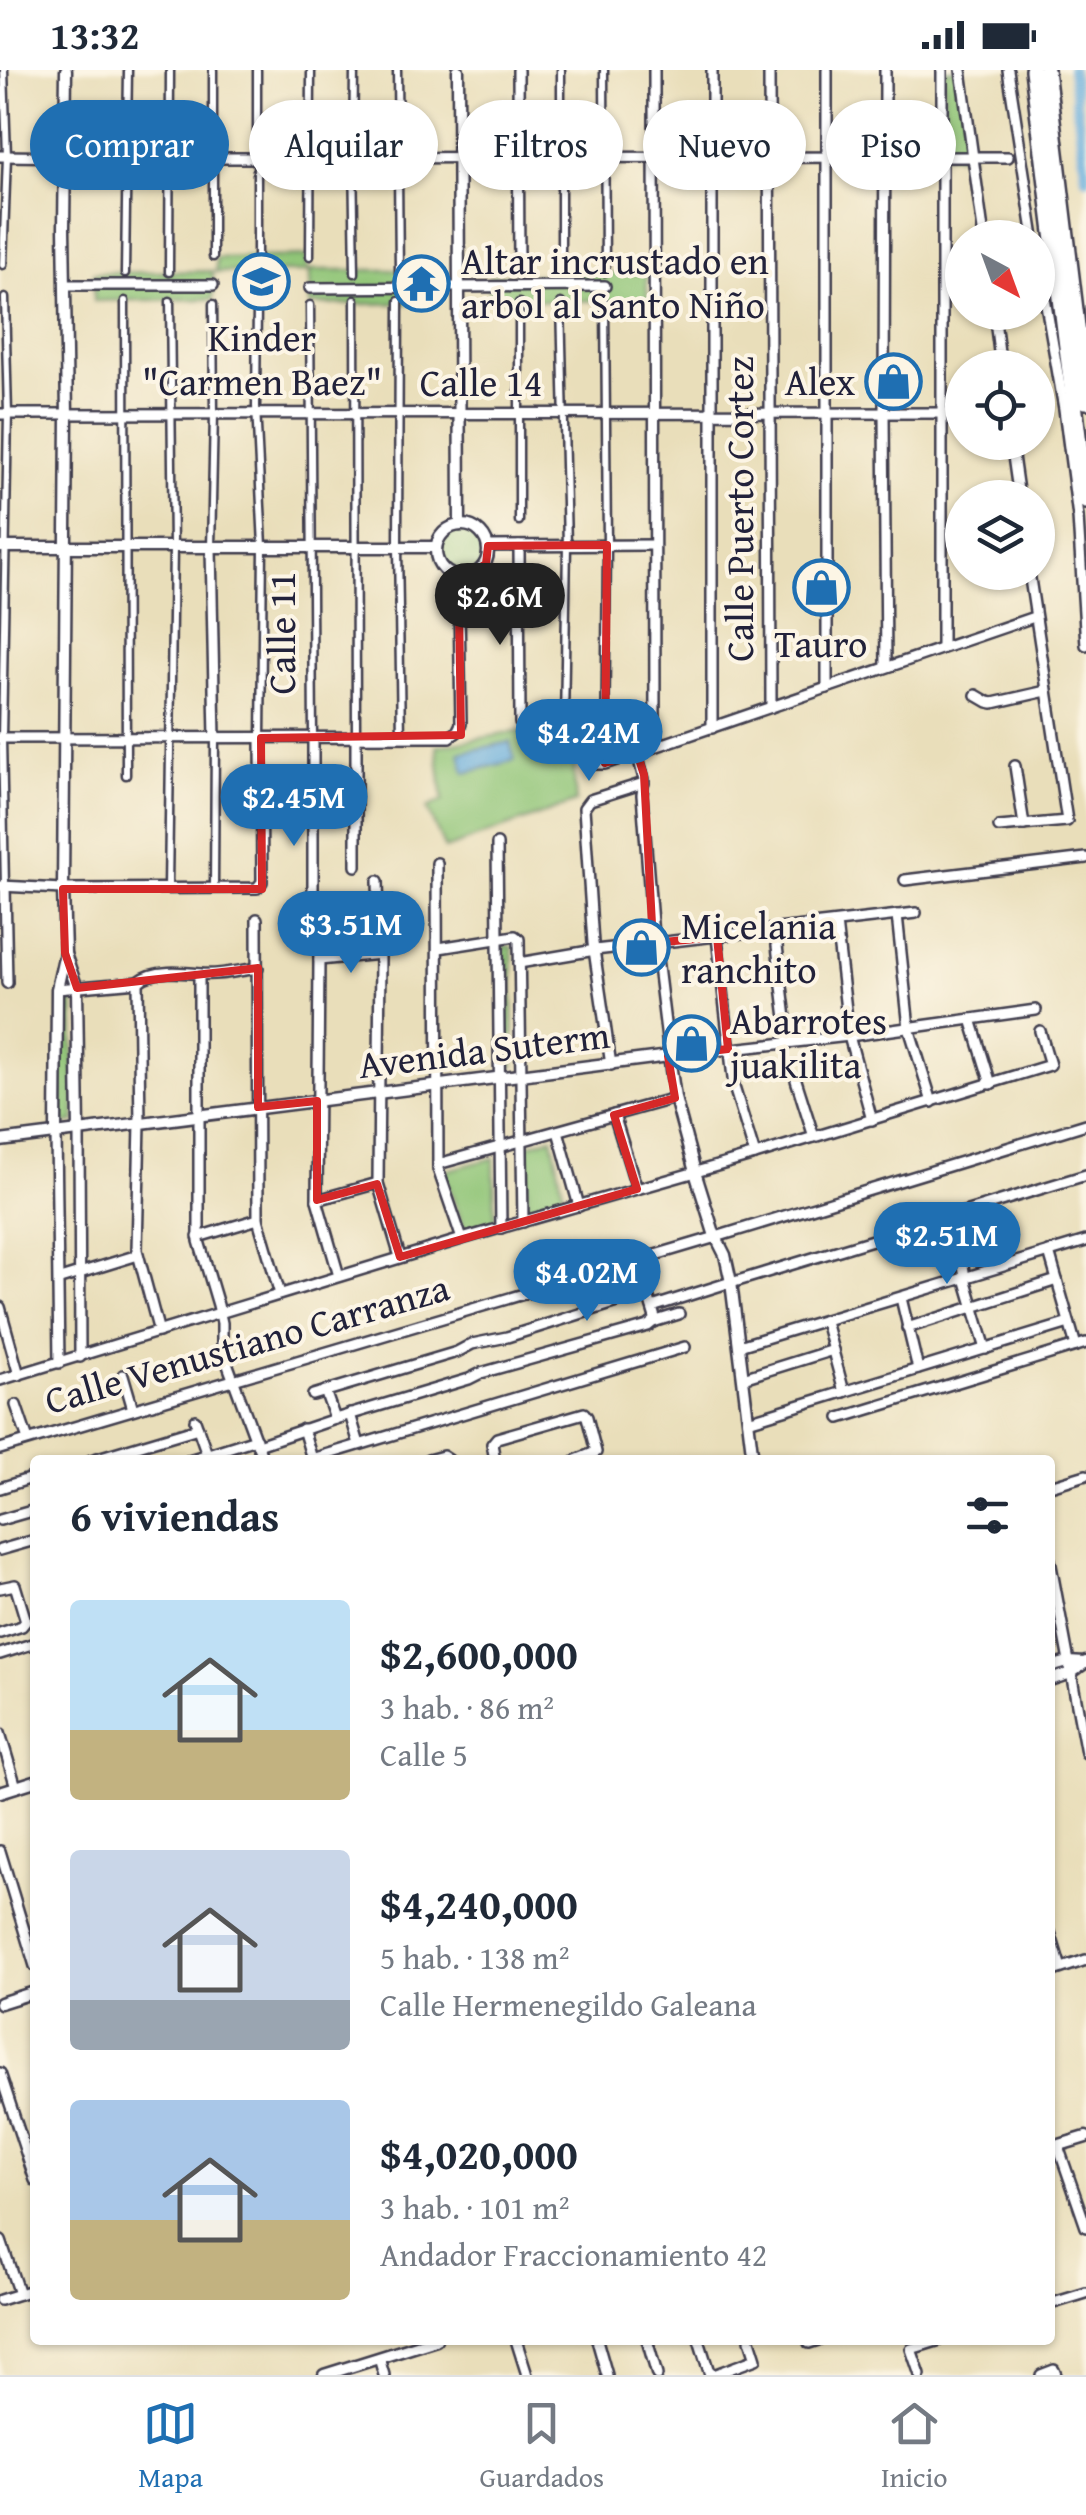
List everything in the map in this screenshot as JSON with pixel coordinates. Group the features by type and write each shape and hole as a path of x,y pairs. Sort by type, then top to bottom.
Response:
{"highway":[{"path":"1033,70 1086,502"},
{"path":"1046,70 1086,402"}],"street":[{"path":"3,265 4,70"},
{"path":"66,70 66,100"},
{"path":"128,70 128,100"},
{"path":"170,70 170,100"},
{"path":"213,70 213,100"},
{"path":"258,70 258,100"},
{"path":"311,70 311,100"},
{"path":"354,70 354,100"},
{"path":"397,70 397,100"},
{"path":"458,70 458,100"},
{"path":"518,70 518,100"},
{"path":"562,70 562,100"},
{"path":"604,70 604,100"},
{"path":"654,70 654,100"},
{"path":"712,70 712,100"},
{"name":"Calle Puerto Cortez","path":"769,70 769,100"},
{"path":"827,70 827,100"},
{"path":"885,70 885,100"},
{"path":"942,70 942,100"},
{"path":"961,70 982,220"},
{"path":"1008,70 1031,220"},
{"path":"3,156 30,156"},
{"path":"806,156 826,156"},
{"path":"438,157 458,157"},
{"path":"956,157 1008,157"},
{"path":"59,1363 56,1134 57,989 65,953 66,190"},
{"path":"125,273 127,190"},
{"path":"169,272 170,190"},
{"path":"213,190 213,258"},
{"path":"257,257 258,190"},
{"path":"310,190 310,256"},
{"path":"354,190 355,273"},
{"path":"397,190 399,272"},
{"path":"458,190 460,525"},
{"path":"518,273 519,190"},
{"path":"560,272 561,190"},
{"path":"604,190 605,272"},
{"path":"655,190 655,746"},
{"path":"712,190 712,728"},
{"name":"Calle Puerto Cortez","path":"770,190 771,707"},
{"path":"826,190 827,688"},
{"path":"886,190 886,667"},
{"path":"942,190 942,648"},
{"path":"65,285 213,285"},
{"path":"310,288 605,286"},
{"path":"6,298 1,738 7,983"},
{"path":"355,300 356,866"},
{"path":"126,301 126,774"},
{"path":"168,888 173,547 170,301"},
{"path":"399,301 401,737"},
{"path":"518,303 520,520"},
{"path":"561,303 566,545 564,722"},
{"path":"605,303 605,764"},
{"path":"213,304 214,888"},
{"path":"3,886 254,889 262,882 263,546 257,304"},
{"name":"Calle 11","path":"310,304 313,898 318,914 317,1200 339,1276"},
{"path":"1050,330 1078,517 1086,645"},
{"name":"Calle 14","path":"4,414 945,413"},
{"path":"460,525 478,530 488,546 486,564 479,572 460,577 440,566 436,547 443,533 460,525"},
{"path":"488,546 654,545"},
{"path":"519,546 520,723"},
{"path":"2,547 436,547"},
{"path":"1,738 450,737 461,724 460,577"},
{"path":"999,827 1067,820 1031,590"},
{"path":"590,749 593,764 605,764 1034,617"},
{"path":"976,695 993,702 1046,691"},
{"path":"636,753 644,782 654,943 675,1098 694,1172 725,1255 752,1455"},
{"path":"1016,766 1024,825"},
{"path":"611,1065 595,950 584,808 586,803 644,782"},
{"path":"496,844 501,1228"},
{"path":"906,880 1086,858"},
{"path":"437,863 438,1164 462,1238"},
{"path":"378,881 378,1184 400,1258"},
{"path":"519,962 916,913"},
{"path":"897,916 909,1028 932,1102"},
{"path":"257,919 258,1219 280,1294"},
{"path":"836,923 849,1036 872,1120"},
{"path":"775,930 789,1042"},
{"path":"439,948 518,937 523,1222"},
{"path":"718,938 734,1087 755,1155"},
{"path":"65,953 76,988 80,1357"},
{"path":"318,960 380,954"},
{"path":"57,989 138,982 146,976 188,971 199,974 258,968"},
{"path":"199,974 198,1236 220,1314 222,1349 261,1455"},
{"path":"138,982 138,1254 160,1332"},
{"name":"Avenida Suterm","path":"0,1140 1036,1010"},
{"path":"971,1019 991,1084"},
{"path":"0,1380 462,1238 637,1190 1050,1065 1040,1031"},
{"path":"796,1080 814,1137"},
{"path":"438,1164 675,1098"},
{"path":"614,1115 637,1190"},
{"name":"Calle Venustiano Carranza","path":"0,1449 1086,1124"},
{"path":"558,1131 579,1206"},
{"path":"652,1307 1086,1176"},
{"path":"317,1200 378,1184"},
{"path":"955,1214 965,1278 986,1349"},
{"path":"198,1236 258,1219"},
{"path":"739,1346 1086,1241"},
{"path":"840,1418 1081,1344 1069,1323 1050,1252"},
{"path":"60,1278 138,1254"},
{"path":"907,1328 1058,1280"},
{"path":"313,1395 643,1294 648,1296 656,1321"},
{"path":"901,1298 918,1369"},
{"path":"0,1308 20,1374"},
{"path":"204,1455 304,1429 679,1314"},
{"path":"825,1321 844,1392"},
{"path":"748,1421 1069,1323"},
{"path":"322,1455 685,1346"},
{"path":"743,1378 833,1350"},
{"path":"123,1375 133,1408"},
{"path":"326,1391 335,1419"},
{"path":"16,1405 28,1440"},
{"path":"350,1414 359,1444"},
{"path":"494,1455 492,1444 497,1438 584,1414 596,1452 588,1455"},
{"path":"106,1455 197,1424 207,1454"},
{"path":"304,1429 311,1455"},
{"path":"1055,1484 1086,1474"},
{"path":"0,1488 30,1479"},
{"path":"0,1520 30,1511"},
{"path":"0,1550 30,1541"},
{"path":"0,1588 15,1585 26,1618 22,1626 0,1632"},
{"path":"1055,1587 1086,1753"},
{"path":"0,1654 30,1645"},
{"path":"1055,1677 1085,1662"},
{"path":"1055,1667 1070,1667"},
{"path":"0,1733 16,1786"},
{"path":"0,1792 30,1782"},
{"path":"0,1851 30,1950"},
{"path":"1055,1970 1086,1960"},
{"path":"0,2003 30,1994"},
{"path":"0,2073 30,2165"},
{"path":"1055,2147 1086,2137"},
{"path":"1055,2150 1086,2227"},
{"path":"1,2241 18,2294"},
{"path":"0,2300 30,2290"},
{"path":"1055,2302 1086,2293"},
{"path":"328,2374 420,2345"},
{"path":"518,2345 527,2375"},
{"path":"599,2345 608,2375"},
{"path":"649,2345 658,2375"},
{"path":"701,2345 712,2375 756,2360 752,2345"},
{"path":"920,2375 911,2350 926,2345"},
{"path":"378,2358 384,2375"},
{"path":"1041,2375 1054,2370 1056,2375"}],"highlighted area":[{"path":"607,545 605,763 637,753 644,775 653,943 717,937 728,1049 668,1056 675,1098 614,1115 637,1189 400,1257 377,1184 317,1200 317,1101 258,1107 258,968 77,988 65,953 63,889 262,889 261,738 461,735 459,606 465,577 486,564 488,546"}],"green space":[{"path":"944,70 958,70 971,156 956,155 956,100 944,100"},
{"path":"307,256 307,272 216,272 216,258"},
{"path":"310,270 426,270 426,303 310,305"},
{"path":"213,271 213,299 94,301 94,273"},
{"path":"646,275 648,301 488,300 490,276"},
{"path":"462,525 481,532 488,551 481,570 462,577 443,570 436,551 443,532"},
{"path":"577,726 576,802 445,849 427,808 443,800 437,746 544,727"},
{"path":"503,946 512,947 514,1066 505,1067"},
{"path":"61,995 73,995 75,1122 61,1124"},
{"path":"552,1137 565,1201 528,1212 525,1146"},
{"path":"494,1158 495,1223 465,1231 443,1171"}],"water":[{"path":"510,742 515,760 465,773 460,753"}],"waterway":[{"path":"1072,70 1086,178"}],"place":[{"name":"Kinder \"Carmen Baez\"","path":"262,281"},
{"name":"Altar incrustado en arbol al Santo Niño","path":"422,283"},
{"name":"Alex","path":"894,382"},
{"name":"Tauro","path":"821,587"},
{"name":"Micelania ranchito","path":"642,948"},
{"name":"Abarrotes juakilita","path":"691,1043"}]}
